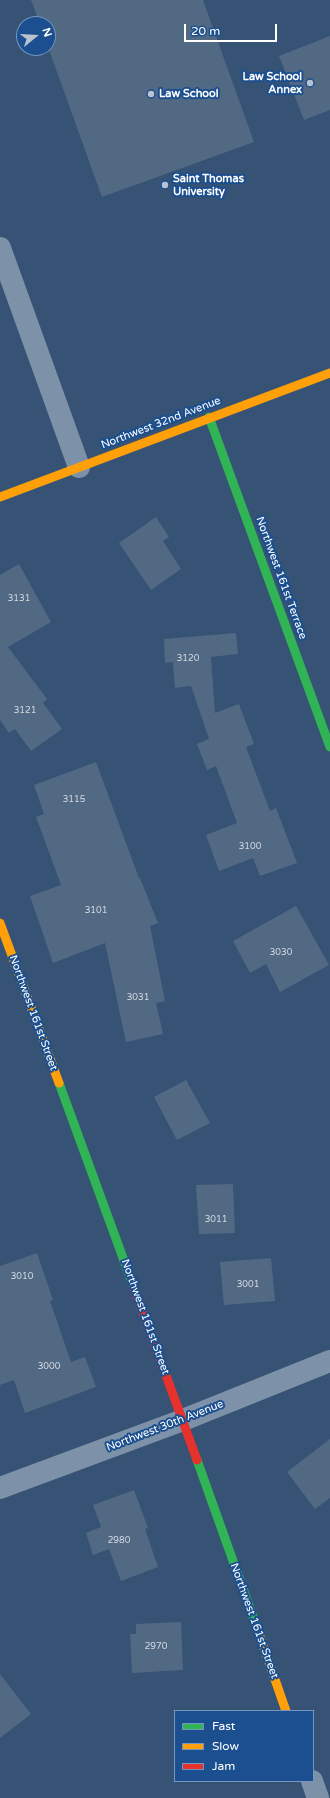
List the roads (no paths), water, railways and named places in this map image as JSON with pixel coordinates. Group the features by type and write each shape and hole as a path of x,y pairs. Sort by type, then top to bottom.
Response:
{"street":[{"path":"0,248 79,467"},
{"name":"Northwest 32nd Avenue","path":"0,497 209,417 330,373"},
{"name":"Northwest 161st Terrace","path":"209,417 330,747"},
{"name":"Northwest 161st Street","path":"0,923 183,1420 286,1710"},
{"name":"Northwest 30th Avenue","path":"0,1488 183,1420 330,1361"},
{"path":"312,1782 318,1798"}],"place":[{"name":"Law School Annex","path":"310,83"},
{"name":"Law School","path":"151,94"},
{"name":"Saint Thomas University","path":"165,185"}]}
